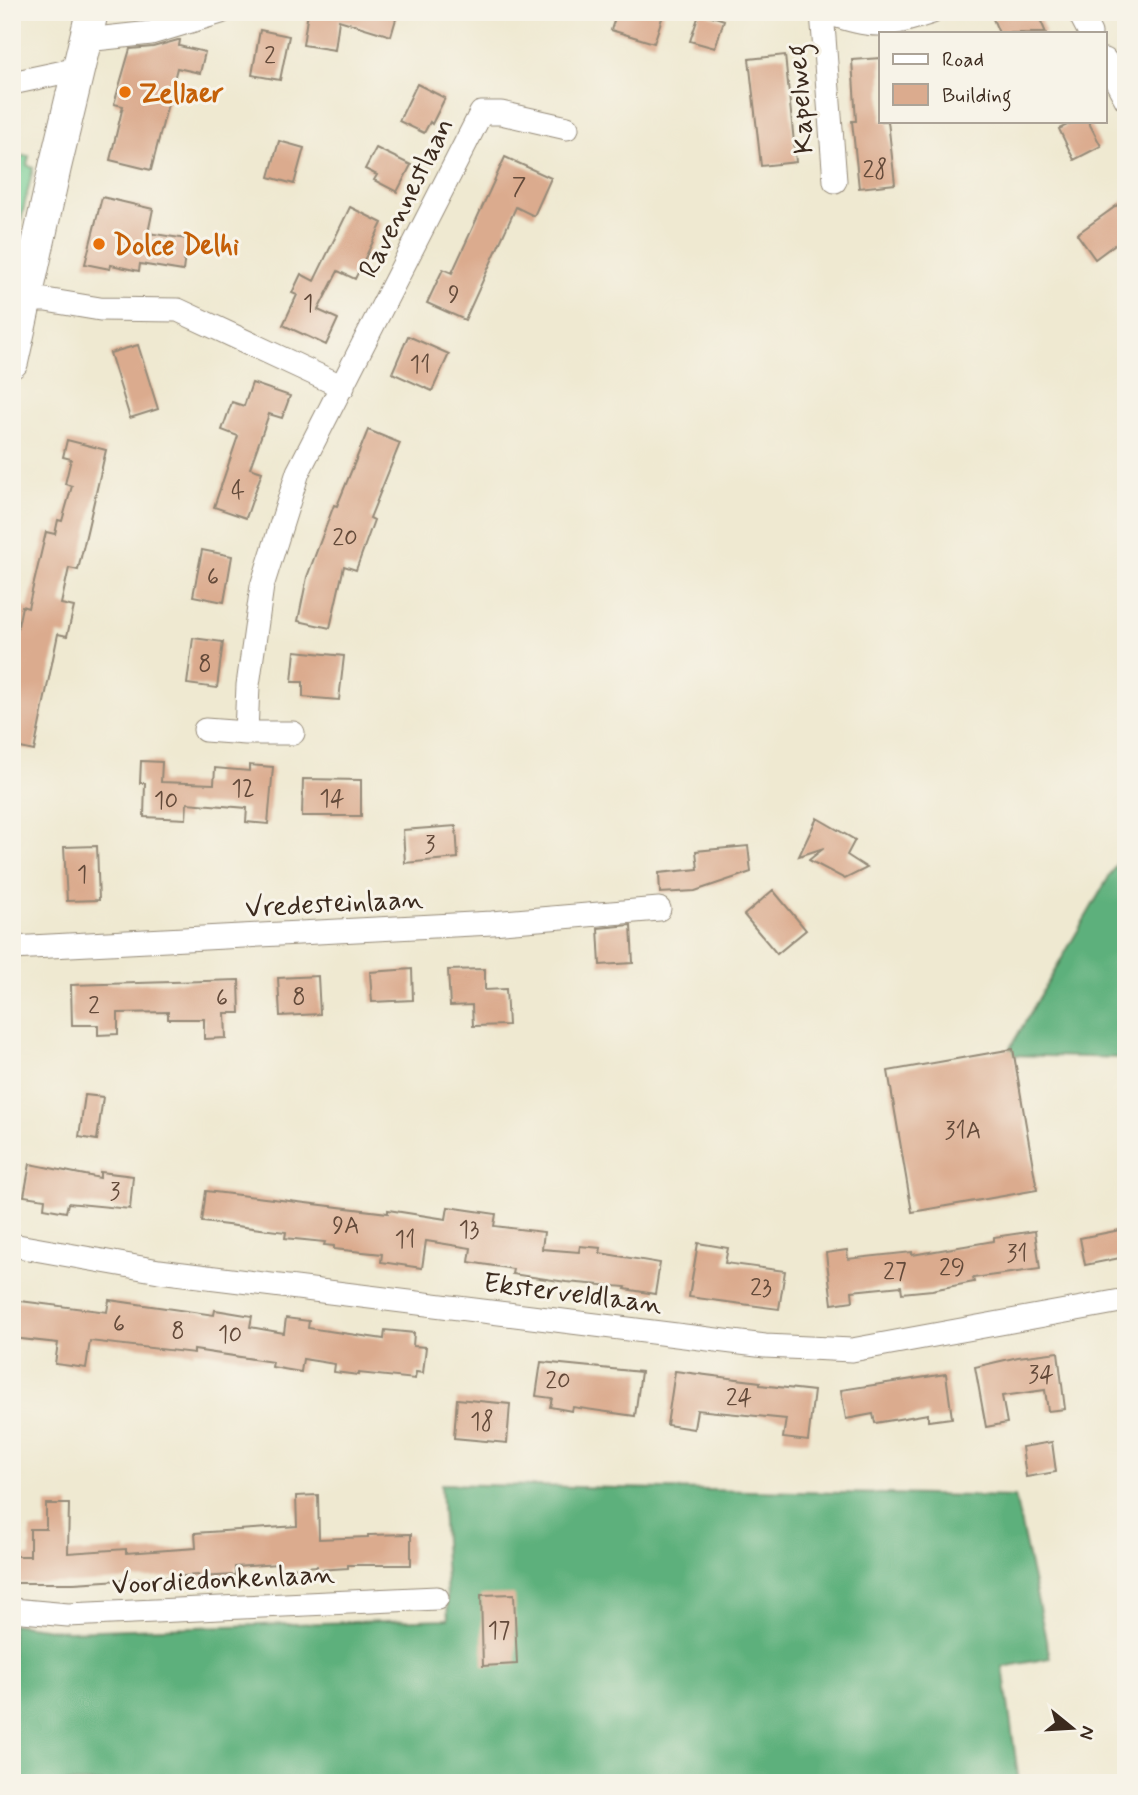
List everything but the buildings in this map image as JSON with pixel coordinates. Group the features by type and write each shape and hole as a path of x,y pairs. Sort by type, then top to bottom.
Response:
{"main road":[{"path":"12,362 20,299 85,41"}],"street":[{"path":"12,83 85,41 151,33 221,12"},
{"name":"Kapelweg","path":"835,181 823,12 858,23 877,25 895,24 932,12"},
{"path":"1079,12 1089,32"},
{"path":"1106,62 1126,99"},
{"name":"Ravennestlaan","path":"246,733 248,685 262,586 298,472 481,113 501,113 567,128"},
{"path":"20,299 100,309 178,310 343,387"},
{"path":"205,730 293,733"},
{"name":"Vredesteinlaan","path":"12,948 492,923 659,909"},
{"name":"Eksterveldlaan","path":"12,1245 159,1271 765,1346 852,1350 1126,1300"},
{"name":"Voordiedonkenlaan","path":"12,1610 68,1615 437,1598"}],"green space":[{"path":"18,152 19,156 29,156 27,165 33,168 12,259 12,153"},
{"path":"1121,856 1126,871 1126,1058 1006,1055"},
{"path":"441,1484 1015,1497 1050,1658 1003,1667 1019,1783 12,1783 12,1624 68,1631 448,1619"}],"place":[{"name":"Zellaer","path":"125,92"},
{"name":"Dolce Delhi","path":"99,244"}]}
